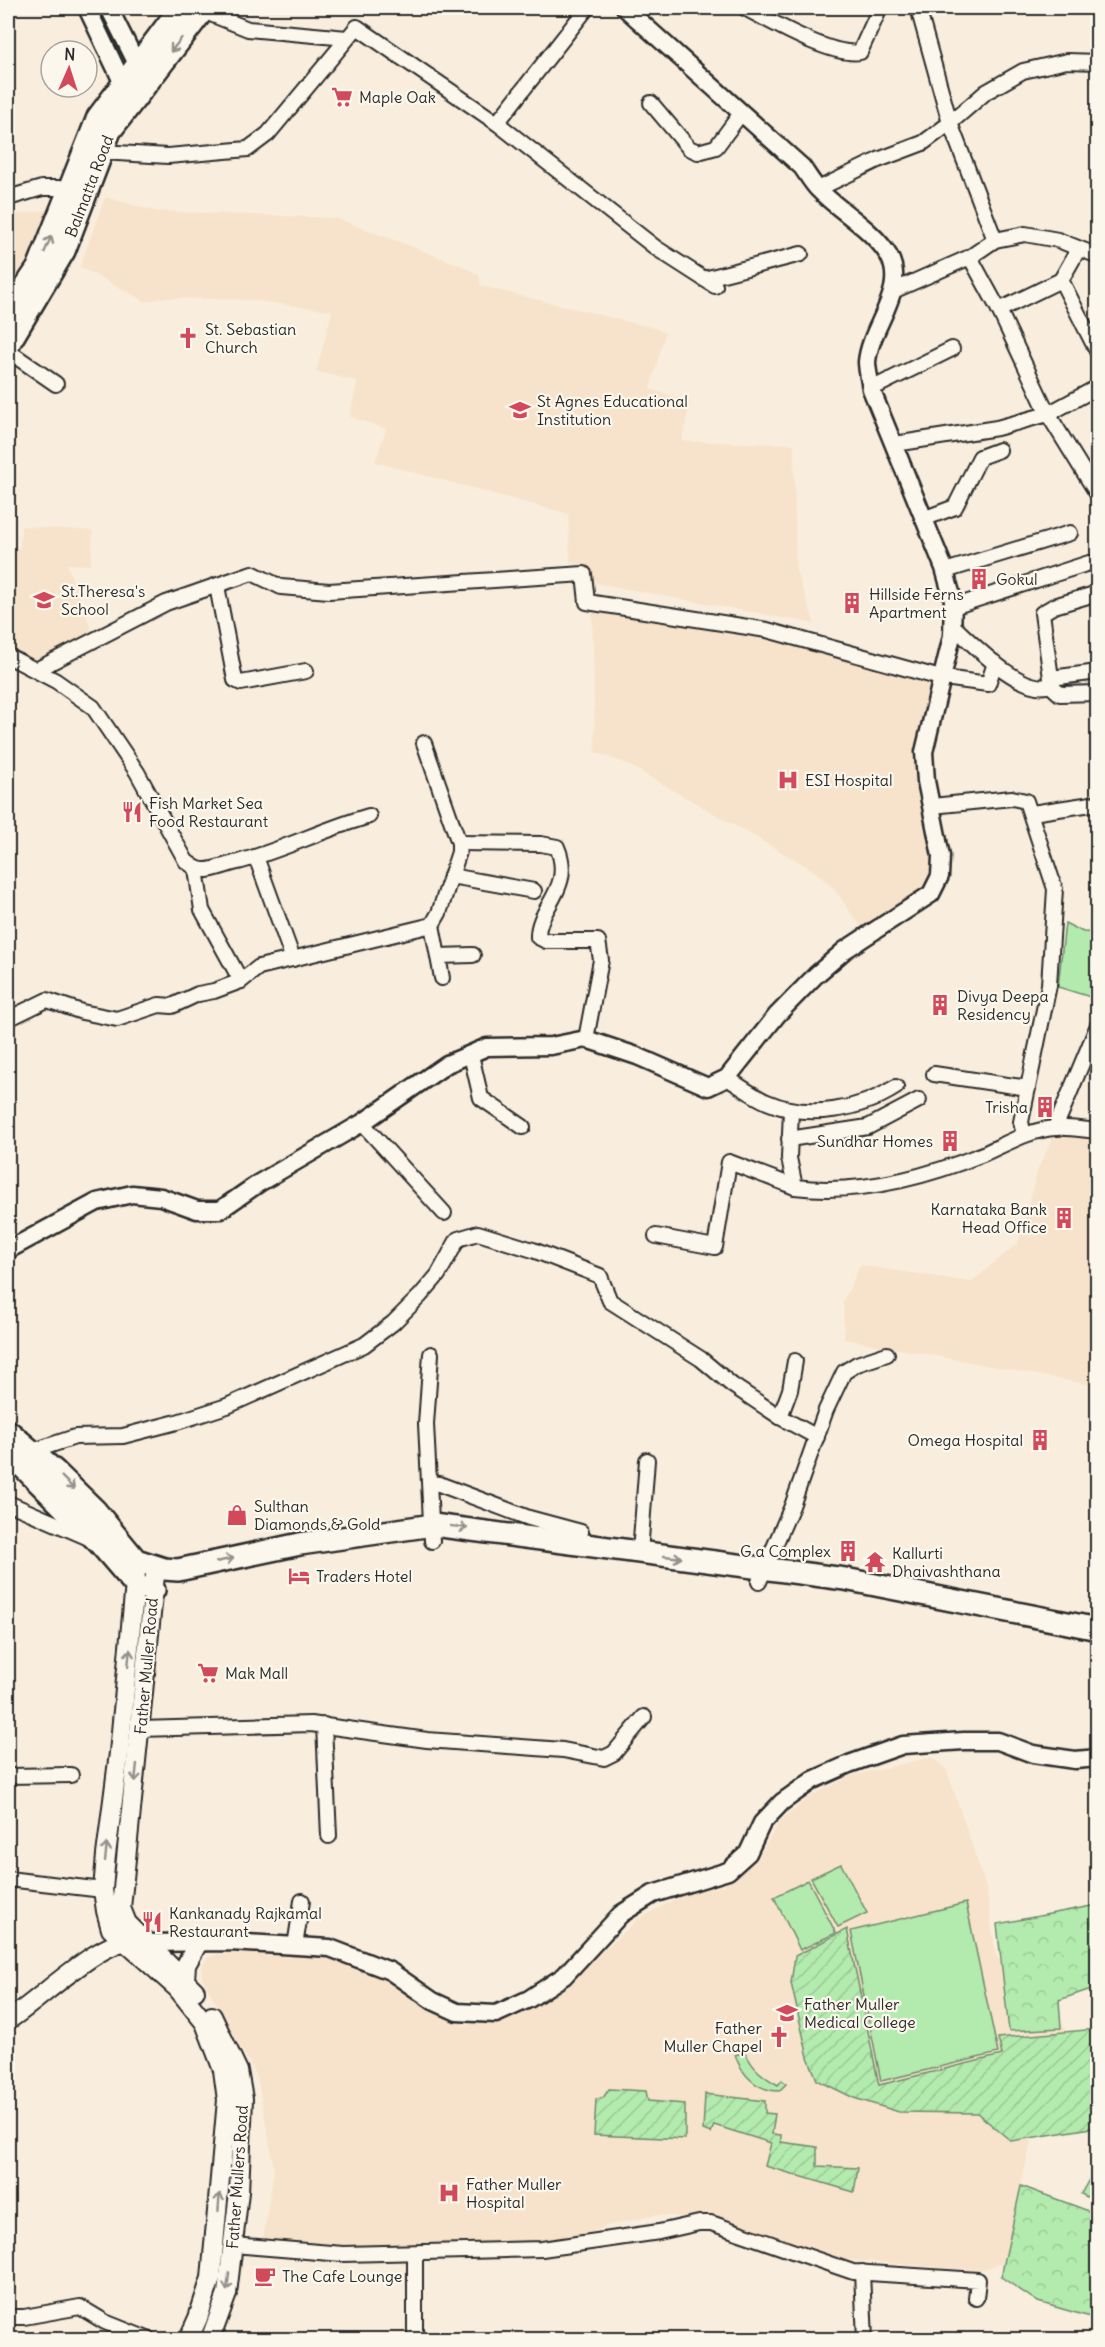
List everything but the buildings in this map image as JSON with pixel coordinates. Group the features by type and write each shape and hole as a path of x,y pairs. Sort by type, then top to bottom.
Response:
{"main road":[{"path":"142,74 180,8"},
{"name":"Balmatta Road","path":"8,345 64,251 101,152 127,92 204,9"},
{"path":"8,312 38,268 98,117 127,92"},
{"path":"8,1431 17,1454 95,1510 146,1563 178,1570 300,1544 432,1533 541,1537 762,1575 844,1580 1098,1629"},
{"name":"Father Muller Road","path":"17,1454 145,1588 140,1730 121,1908"},
{"path":"146,1563 145,1588 104,1890 111,1929 177,1988 205,2023 223,2070 227,2100 211,2278 188,2340"},
{"name":"Father Mullers Road","path":"121,1908 127,1923 185,1979 216,2021 228,2044 240,2080 243,2098 241,2159 233,2245 227,2294 210,2340"},
{"path":"8,2020 27,2008 69,1973 122,1940 147,1943"},
{"path":"185,1979 186,1965 198,1943"}],"street":[{"path":"87,8 127,92"},
{"path":"109,8 142,74"},
{"path":"496,123 587,8"},
{"path":"8,1250 97,1202 132,1194 161,1197 197,1210 220,1210 259,1183 362,1123 447,1064 487,1047 551,1046 586,1039 637,1056 708,1087 727,1078 777,1015 816,975 845,950 931,894 940,876 941,856 926,781 924,752 942,678 953,607 945,571 923,519 896,444 871,389 867,362 896,277 889,256 868,233 818,189 802,167 625,8"},
{"path":"745,8 790,32 849,54 860,51 880,8"},
{"path":"918,8 950,123 995,240"},
{"path":"204,9 248,29 347,38"},
{"path":"101,152 168,156 248,149 268,134 357,27 496,123 656,248 709,282 801,254"},
{"path":"818,189 878,160 923,142 950,123 986,92 1023,71 1067,62 1098,62"},
{"path":"651,103 689,148 698,152 716,147 742,112"},
{"path":"8,198 42,188 71,188"},
{"path":"893,291 970,257 995,240 1025,234 1058,240 1078,250 1098,256"},
{"path":"999,310 1061,280 1078,250"},
{"path":"970,257 999,310 1048,414 1098,495"},
{"path":"1061,280 1098,353"},
{"path":"871,389 952,349"},
{"path":"8,351 56,384"},
{"path":"896,444 997,428 1048,414 1098,387"},
{"path":"923,519 955,507 980,458 999,450"},
{"path":"945,571 1070,533"},
{"path":"953,607 1089,563"},
{"path":"36,670 166,603 252,573 281,587 329,591 584,574 587,602 767,630 942,678 988,684 995,663"},
{"path":"217,586 235,680 242,683 306,671"},
{"path":"1098,593 1054,606 1041,613 1050,682 1060,694 1098,693"},
{"path":"952,625 995,663 1013,676 1035,687 1098,672"},
{"path":"8,656 56,681 93,708 137,772 186,861 196,869 206,870 256,857 309,839 336,825 369,816"},
{"path":"424,743 459,843 459,852 439,913 432,925 442,978"},
{"path":"932,806 1012,798 1026,801 1032,813 1055,889 1049,985 1021,1122 1024,1136"},
{"path":"1032,813 1098,803"},
{"path":"459,843 541,844 557,847 562,873 537,937 546,941 598,941 601,960 586,1039"},
{"path":"256,857 293,959"},
{"path":"196,869 202,910 241,981"},
{"path":"451,876 534,891"},
{"path":"8,1019 46,999 82,1012 117,1018 159,1005 172,1006 198,994 241,981 259,967 432,925"},
{"path":"438,956 472,955"},
{"path":"1055,1128 1098,1025"},
{"path":"471,1055 481,1098 523,1126"},
{"path":"934,1074 1028,1088"},
{"path":"727,1078 766,1102 791,1110 825,1111 874,1101 896,1087"},
{"path":"789,1139 868,1127 919,1100"},
{"path":"791,1110 789,1158 795,1188"},
{"path":"362,1123 444,1214"},
{"path":"656,1236 715,1247 729,1162 795,1188 823,1191 873,1186 933,1171 1024,1136 1055,1128 1098,1131"},
{"path":"17,1454 75,1437 123,1436 177,1422 227,1406 364,1345 393,1323 420,1296 438,1275 458,1239 478,1233 533,1250 600,1276 610,1301 701,1359 732,1385 780,1417 817,1437"},
{"path":"431,1354 426,1424 432,1533"},
{"path":"762,1575 792,1506 844,1372 857,1364 887,1354"},
{"path":"780,1417 790,1390 795,1361"},
{"path":"640,1553 647,1460"},
{"path":"430,1483 439,1484 529,1518 580,1532"},
{"path":"8,1503 99,1542"},
{"path":"140,1730 234,1725 324,1725 427,1740 563,1750 604,1758 614,1753 644,1717"},
{"path":"324,1725 328,1836"},
{"path":"147,1943 230,1942 330,1948 390,1971 433,2001 457,2012 496,2014 529,1999 564,1976 621,1914 653,1894 728,1871 748,1853 762,1823 782,1802 813,1780 849,1764 903,1745 964,1741 998,1741 1033,1754 1075,1760 1098,1758"},
{"path":"8,1776 71,1775"},
{"path":"8,1879 104,1890"},
{"path":"296,1947 302,1901"},
{"path":"233,2245 343,2254 542,2248 705,2223 862,2272 978,2280 976,2298"},
{"path":"415,2253 415,2340"},
{"path":"862,2272 865,2340"},
{"path":"8,2318 80,2307 105,2322 150,2340"}],"shaded area":[{"name":"St Agnes Educational Institution","path":"105,197 155,211 336,218 461,265 479,275 481,286 655,328 665,333 650,389 690,402 682,441 794,444 796,570 815,624 589,582 586,566 570,562 568,514 375,462 386,429 350,417 357,381 316,372 332,311 250,300 161,298 146,302 80,267"},
{"path":"47,210 23,279 8,301 8,216"},
{"name":"St.Theresa's School","path":"21,526 93,531 91,565 67,564 94,636 35,667 8,653 8,548 20,548"},
{"name":"ESI Hospital","path":"592,608 748,631 934,685 924,727 935,854 934,877 913,898 862,929 834,889 813,870 625,763 595,752"},
{"name":"Karnataka Bank Head Office","path":"1055,1134 1097,1138 1097,1386 844,1339 843,1302 860,1265 971,1282 1018,1243 1038,1168"},
{"name":"Father Muller Medical College","path":"932,1757 947,1770 986,1887 996,1956 1066,2029 1035,2125 1003,2263 983,2270 826,2258 686,2217 656,2215 610,2225 569,2241 528,2245 261,2250 274,2170 269,2140 257,2077 202,1978 201,1968 207,1958 217,1954 290,1952 337,1958 387,1978 429,2007 466,2025 514,2018 553,1995 638,1919 685,1894 722,1886 757,1860 779,1822 809,1797 850,1776"}],"green space":[{"path":"1065,923 1083,932 1097,933 1097,999 1058,987"},
{"path":"841,1864 867,1913 838,1927 811,1878"},
{"path":"808,1880 836,1933 800,1950 774,1897"},
{"path":"966,1903 998,2053 881,2081 851,1931"},
{"path":"1097,1905 1097,1987 1059,2000 1061,2028 1009,2031 997,1924"},
{"path":"847,1929 879,2085 1002,2055 998,2038 1097,2029 1097,2127 1011,2141 977,2113 899,2112 854,2098 817,2080 808,2057 791,1983 795,1956"},
{"path":"745,2052 751,2063 763,2075 778,2085 782,2080 786,2084 779,2091 757,2085 746,2075 735,2055"},
{"path":"609,2089 646,2091 648,2101 685,2104 685,2139 594,2135 596,2099 603,2098"},
{"path":"705,2094 765,2101 765,2113 775,2114 772,2134 781,2135 781,2142 817,2147 817,2166 858,2168 854,2192 765,2166 771,2143 714,2125 711,2133 703,2130"},
{"path":"1097,2165 1097,2202 1081,2194"},
{"path":"1021,2186 1097,2214 1097,2319 1038,2302 1001,2277"}],"place":[{"name":"Maple Oak","path":"342,97"},
{"name":"St. Sebastian Church","path":"188,338"},
{"name":"St Agnes Educational Institution","path":"520,410"},
{"name":"Gokul","path":"979,579"},
{"name":"St.Theresa's School","path":"44,600"},
{"name":"Hillside Ferns Apartment","path":"852,603"},
{"name":"ESI Hospital","path":"788,780"},
{"name":"Fish Market Sea Food Restaurant","path":"132,812"},
{"name":"Divya Deepa Residency","path":"940,1005"},
{"name":"Trisha","path":"1045,1107"},
{"name":"Sundhar Homes","path":"950,1141"},
{"name":"Karnataka Bank Head Office","path":"1064,1218"},
{"name":"Omega Hospital","path":"1040,1440"},
{"name":"Sulthan Diamonds & Gold","path":"237,1515"},
{"name":"G a Complex","path":"848,1551"},
{"name":"Kallurti Dhaivashthana","path":"875,1562"},
{"name":"Traders Hotel","path":"299,1576"},
{"name":"Mak Mall","path":"208,1673"},
{"name":"Kankanady Rajkamal Restaurant","path":"152,1922"},
{"name":"Father Muller Medical College","path":"787,2013"},
{"name":"Father Muller Chapel","path":"779,2037"},
{"name":"Father Muller Hospital","path":"449,2193"},
{"name":"The Cafe Lounge","path":"265,2276"}]}
